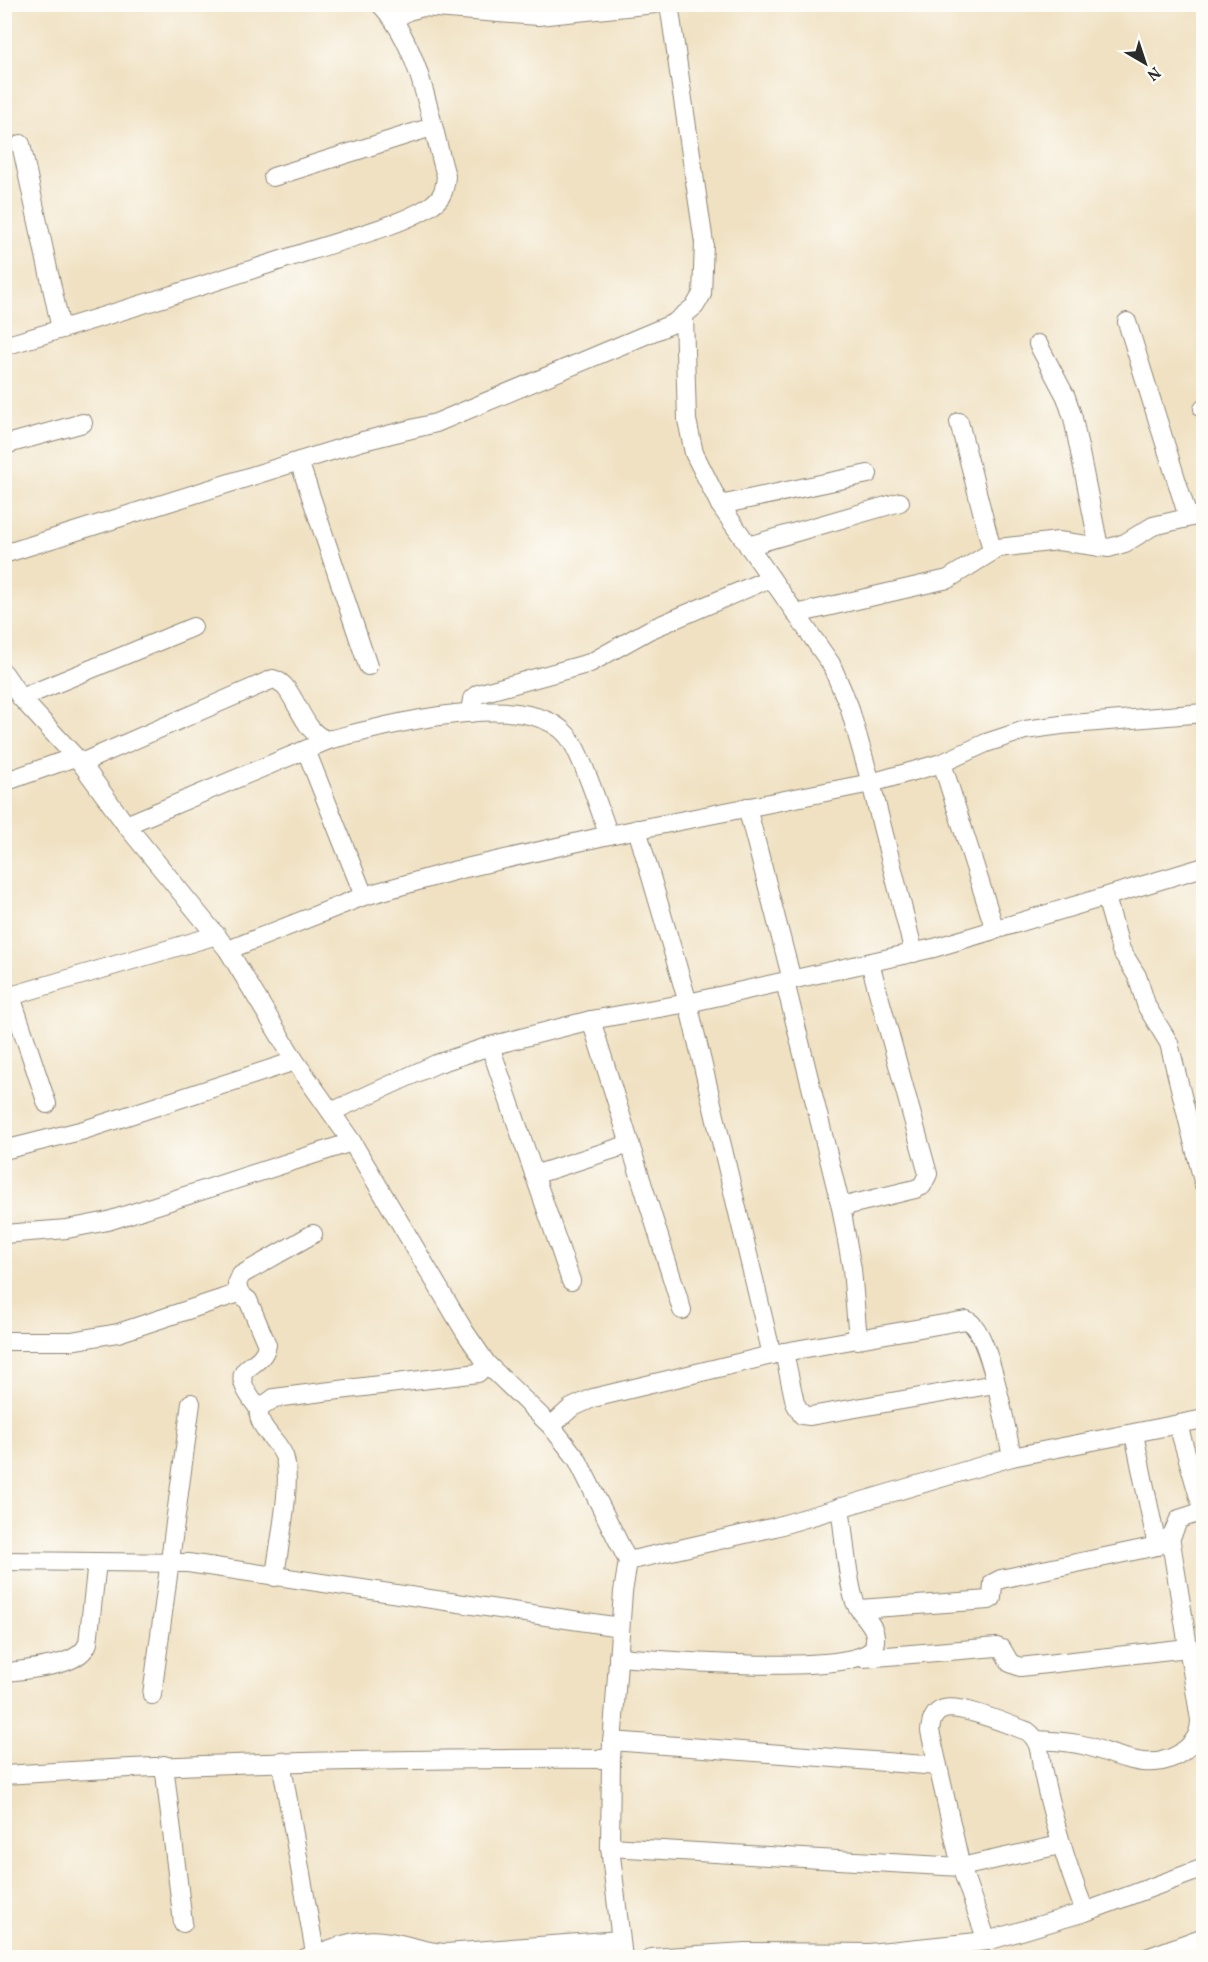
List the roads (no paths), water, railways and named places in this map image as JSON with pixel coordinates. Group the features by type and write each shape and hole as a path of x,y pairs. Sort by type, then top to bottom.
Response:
{"street":[{"path":"4,346 380,228 432,205 445,188 446,176 413,58 395,20 380,4"},
{"path":"395,20 408,11 423,7 538,16 655,4"},
{"path":"4,554 363,441 436,423 674,323 684,315 702,294 704,243 669,4"},
{"path":"273,177 432,127"},
{"path":"21,144 61,329"},
{"path":"684,315 687,420 694,453 720,505 831,664 849,706 914,953"},
{"path":"796,614 948,579 992,550 1006,546 1058,541 1117,547 1153,526 1196,515 1127,322"},
{"path":"1038,344 1066,397 1073,417 1100,547"},
{"path":"959,422 992,550"},
{"path":"4,445 83,423"},
{"path":"299,461 369,666"},
{"path":"720,505 868,474"},
{"path":"748,546 900,502"},
{"path":"470,713 472,699 477,694 590,663 649,630 718,603 771,578"},
{"path":"21,698 193,627"},
{"path":"4,673 21,698 78,760 126,825 222,943 295,1061 352,1142 465,1332 487,1364 550,1426 577,1459 628,1561 620,1627 612,1750 610,1847 622,1949 446,1953 426,1952 380,1940 362,1941 312,1956 280,1761"},
{"path":"4,782 78,760 273,679 283,685 314,733 323,739 470,713 521,712 543,718 559,728 571,741 609,835"},
{"path":"47,1104 8,997 222,943 364,896 457,870 637,829 871,783 942,764 986,743 1025,730 1061,724 1203,713"},
{"path":"126,825 331,739"},
{"path":"306,750 364,896"},
{"path":"942,764 995,930"},
{"path":"747,807 841,1207 852,1269 858,1340"},
{"path":"637,829 688,1004 778,1353 795,1404 802,1415 810,1416 995,1383"},
{"path":"331,1112 436,1064 490,1046 591,1020 688,1004 914,953 1106,897 1202,872"},
{"path":"1106,897 1121,950 1137,976 1146,1007 1169,1043 1203,1185"},
{"path":"841,1207 915,1189 922,1186 928,1174 870,963"},
{"path":"591,1020 682,1310"},
{"path":"490,1046 571,1281"},
{"path":"4,1150 84,1130 295,1061"},
{"path":"4,1234 108,1221 352,1142"},
{"path":"534,1175 630,1144"},
{"path":"259,1409 243,1386 242,1376 248,1366 262,1355 267,1345 248,1300 239,1293 237,1284 241,1275 313,1234"},
{"path":"4,1341 71,1341 118,1333 239,1293"},
{"path":"550,1426 571,1408 593,1398 778,1353 969,1320 979,1337 995,1383 1012,1457"},
{"path":"275,1577 286,1465 279,1446 261,1423 258,1415 259,1409 273,1398 478,1373 487,1364"},
{"path":"152,1695 191,1403"},
{"path":"628,1561 775,1527 1012,1457 1203,1419"},
{"path":"859,1610 989,1600 992,1598 993,1583 1001,1579 1164,1541 1179,1519 1203,1511 1178,1425"},
{"path":"1036,1740 1076,1744 1130,1761 1160,1762 1182,1753 1191,1744 1200,1728 1188,1648 1164,1541 1134,1434"},
{"path":"840,1507 854,1598 859,1610 869,1619 873,1628 874,1645 871,1652 863,1658"},
{"path":"4,1561 169,1563 620,1627"},
{"path":"4,1673 67,1662 81,1654 88,1643 97,1562"},
{"path":"618,1657 758,1667 998,1647 1002,1649 1010,1663 1020,1667 1188,1648"},
{"path":"987,1941 961,1867 930,1731 931,1721 945,1709 955,1708 1027,1731 1036,1740 1060,1845 1085,1912"},
{"path":"4,1775 164,1765 612,1750 938,1766"},
{"path":"164,1765 183,1923"},
{"path":"610,1847 961,1867 1060,1845"},
{"path":"651,1958 869,1953 987,1941 1085,1912 1203,1868"},
{"path":"1147,1958 1185,1951 1203,1937"}]}
